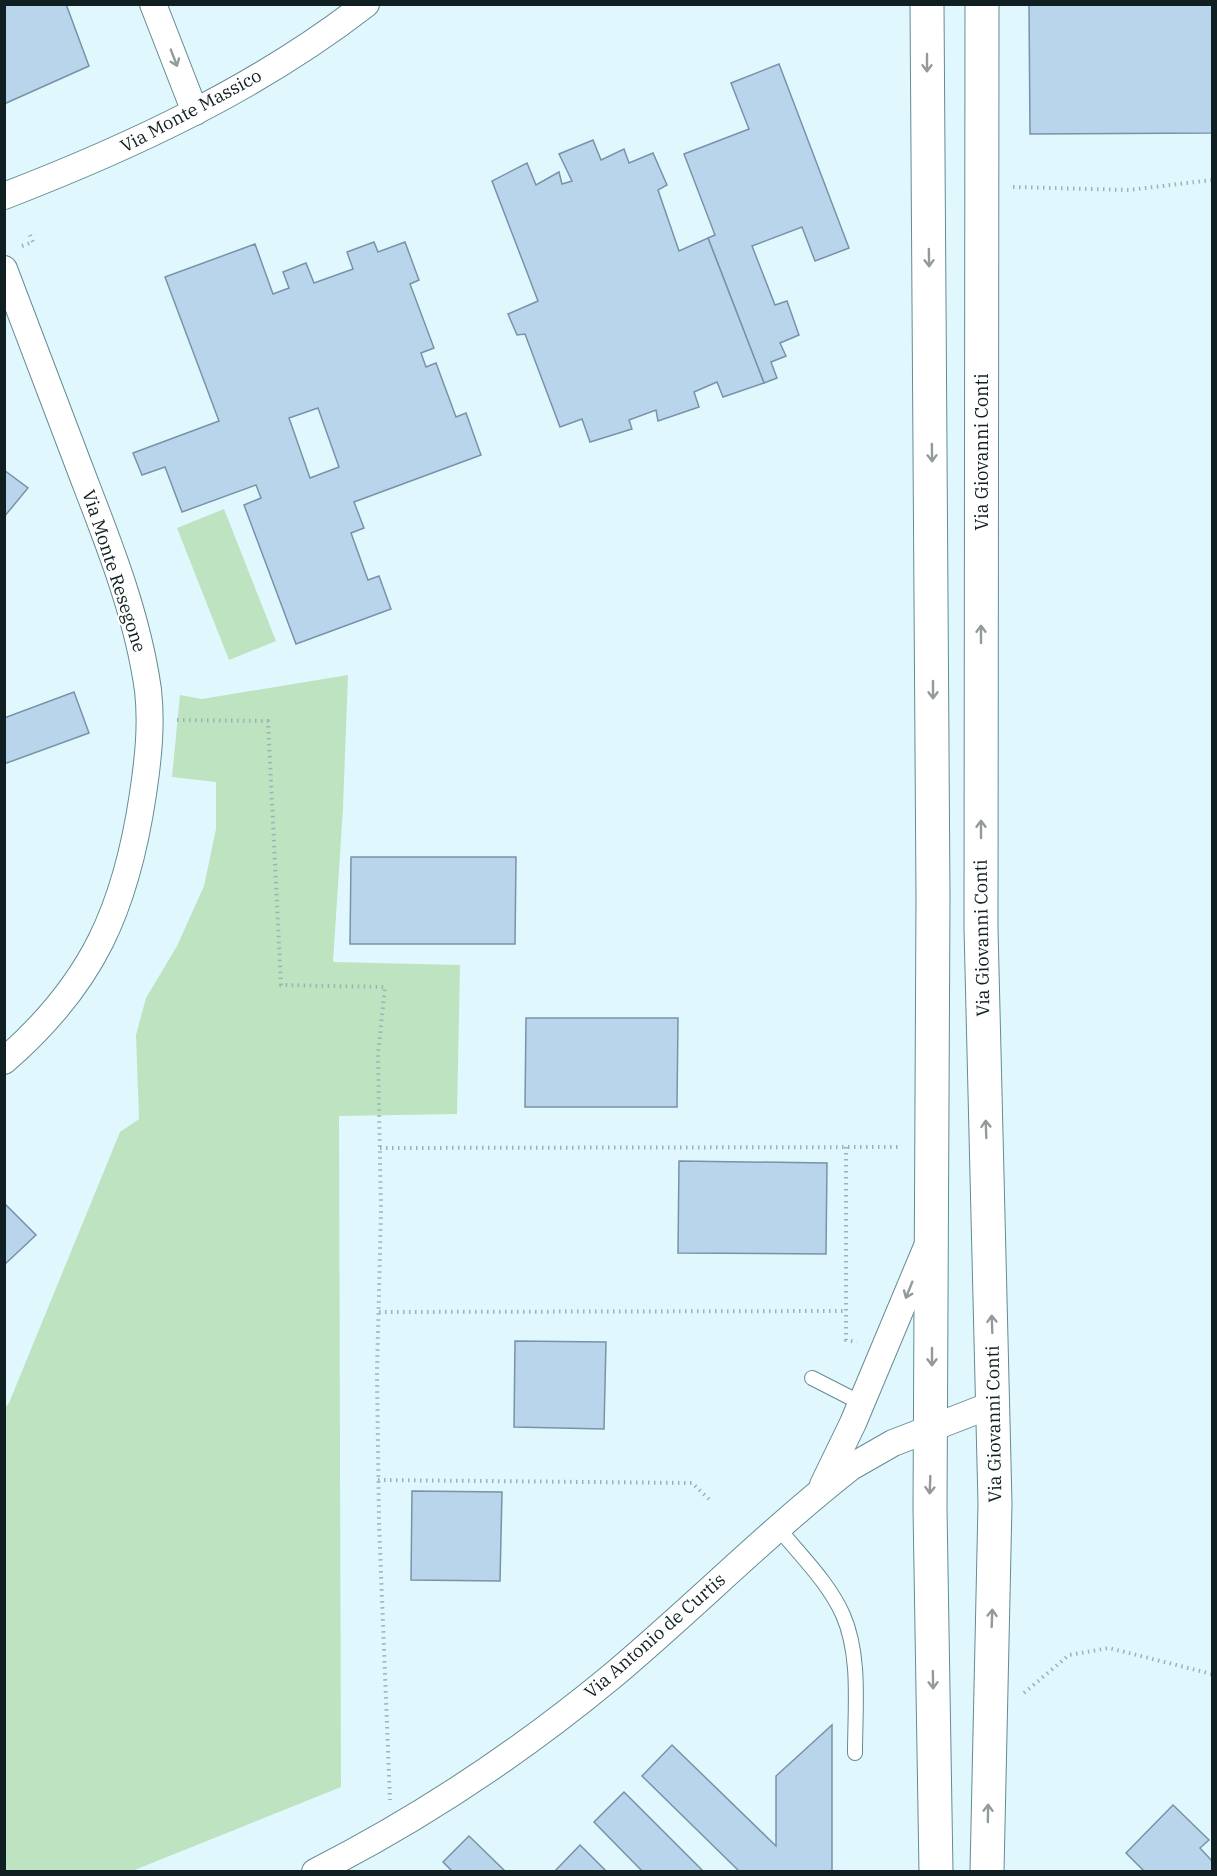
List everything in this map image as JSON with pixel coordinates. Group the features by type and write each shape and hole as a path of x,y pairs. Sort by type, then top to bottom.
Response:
{"main road":[{"path":"927,4 933,544 933,1147 930,1508 936,1872"},
{"name":"Via Giovanni Conti","path":"982,4 981,928 995,1504 987,1872"}],"street":[{"path":"153,4 195,112"},
{"name":"Via Monte Massico","path":"4,196 94,160 195,112 285,60 366,4"},
{"name":"Via Monte Resegone","path":"4,269 111,549 127,598 142,655 150,720 148,758 139,829 117,908 98,949 73,985 36,1031 4,1061"},
{"path":"821,1491 861,1403 931,1236"},
{"name":"Via Antonio de Curtis","path":"315,1872 391,1831 483,1773 582,1700 821,1491 876,1452 932,1426 994,1404"}],"lane":[{"path":"812,1378 861,1403"},
{"path":"779,1529 831,1593 846,1623 852,1641 854,1667 855,1753"}],"path":[{"path":"982,187 1129,190 1212,180"},
{"path":"22,246 33,242 30,235"},
{"path":"150,720 268,721 281,985 385,987 378,1054 380,1148 378,1480 391,1831"},
{"path":"380,1148 933,1147"},
{"path":"846,1148 846,1340 884,1347"},
{"path":"378,1312 846,1311"},
{"path":"378,1480 692,1483 711,1501"},
{"path":"989,1732 1026,1691 1069,1655 1109,1648 1212,1674"}],"green space":[{"path":"224,509 276,641 229,660 177,528"},
{"path":"348,675 343,808 333,962 460,965 457,1114 339,1116 341,1787 132,1871 5,1871 5,1408 120,1132 139,1119 136,1035 146,998 177,946 204,886 216,829 216,782 172,777 180,695 202,699"}],"building":[{"path":"4,4 66,4 89,66 4,104"},
{"path":"1029,4 1212,4 1212,133 1030,134"},
{"path":"779,64 849,248 815,261 802,227 752,246 775,305 787,301 799,335 780,343 786,356 771,362 777,378 764,383 708,238 715,235 684,154 749,129 731,83"},
{"path":"593,140 601,160 624,149 629,163 653,153 667,185 658,190 679,251 708,238 764,383 723,397 717,382 694,392 699,407 658,421 656,410 629,420 632,429 590,442 582,419 560,427 525,334 517,335 508,314 538,301 492,181 527,163 536,185 559,172 562,184 572,181 559,154"},
{"path":"374,242 378,252 405,242 419,280 410,284 434,348 421,353 426,367 436,363 456,417 466,413 481,455 354,502 364,528 351,533 368,580 379,576 391,609 296,644 244,505 261,498 256,485 182,512 165,467 142,475 133,453 219,421 165,277 255,244 273,294 289,288 283,272 306,263 314,283 353,269 347,252","holes":["318,408 339,467 310,478 289,418"]},
{"path":"4,470 28,488 4,517"},
{"path":"74,692 89,733 4,764 4,718"},
{"path":"351,857 516,857 515,944 350,944"},
{"path":"526,1018 678,1018 677,1107 525,1107"},
{"path":"679,1161 827,1163 826,1254 678,1253"},
{"path":"4,1203 36,1235 4,1265"},
{"path":"515,1341 606,1342 604,1429 514,1427"},
{"path":"412,1491 502,1492 500,1581 411,1580"},
{"path":"832,1725 832,1872 740,1872 642,1776 672,1745 776,1846 776,1776"},
{"path":"624,1792 704,1872 643,1872 594,1822"},
{"path":"1173,1805 1209,1840 1200,1848 1212,1861 1212,1872 1145,1872 1126,1853"},
{"path":"469,1836 506,1872 453,1872 443,1862"},
{"path":"580,1845 607,1872 554,1872"}]}
